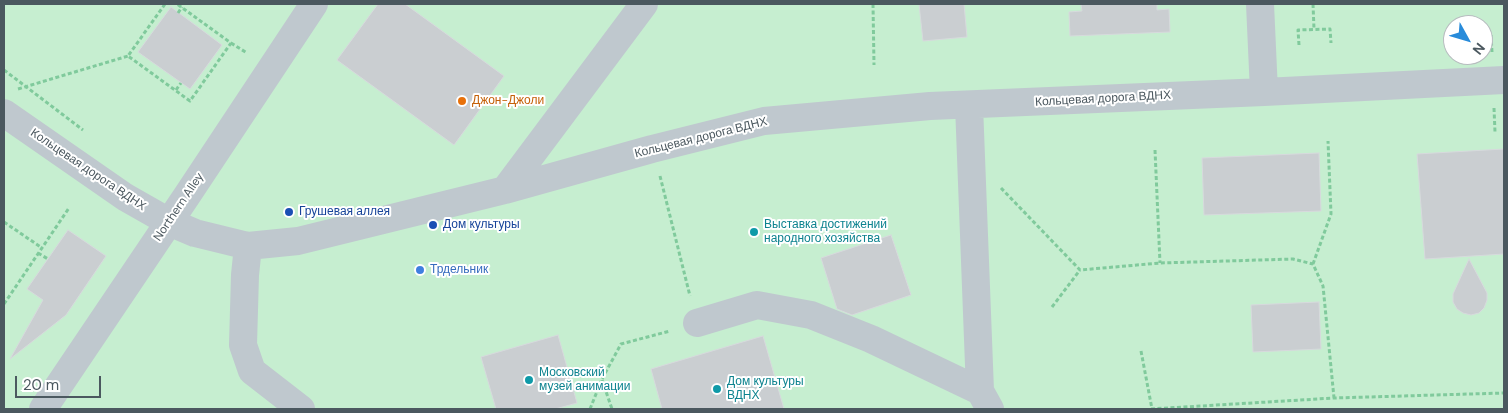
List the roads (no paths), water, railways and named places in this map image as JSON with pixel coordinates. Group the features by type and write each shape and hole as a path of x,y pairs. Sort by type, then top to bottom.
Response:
{"street":[{"name":"Northern Alley","path":"43,409 314,4"},
{"path":"505,190 644,4"},
{"path":"1260,4 1264,92"},
{"name":"Кольцевая дорога ВДНХ","path":"8,102 125,197 169,222 195,232 248,246 298,241 505,190 652,149 764,121 930,106 1264,92 1499,90"},
{"path":"969,105 985,400"},
{"path":"248,246 245,275 243,345 252,371 300,409"},
{"path":"697,323 757,305 811,315 871,339 985,400"}],"place":[{"name":"Джон-Джоли","path":"462,101"},
{"name":"Грушевая аллея","path":"289,212"},
{"name":"Дом культуры","path":"433,225"},
{"name":"Выставка достижений народного хозяйства","path":"754,232"},
{"name":"Трдельник","path":"420,270"},
{"name":"Московский музей анимации","path":"529,380"},
{"name":"Дом культуры ВДНХ","path":"717,389"}]}
